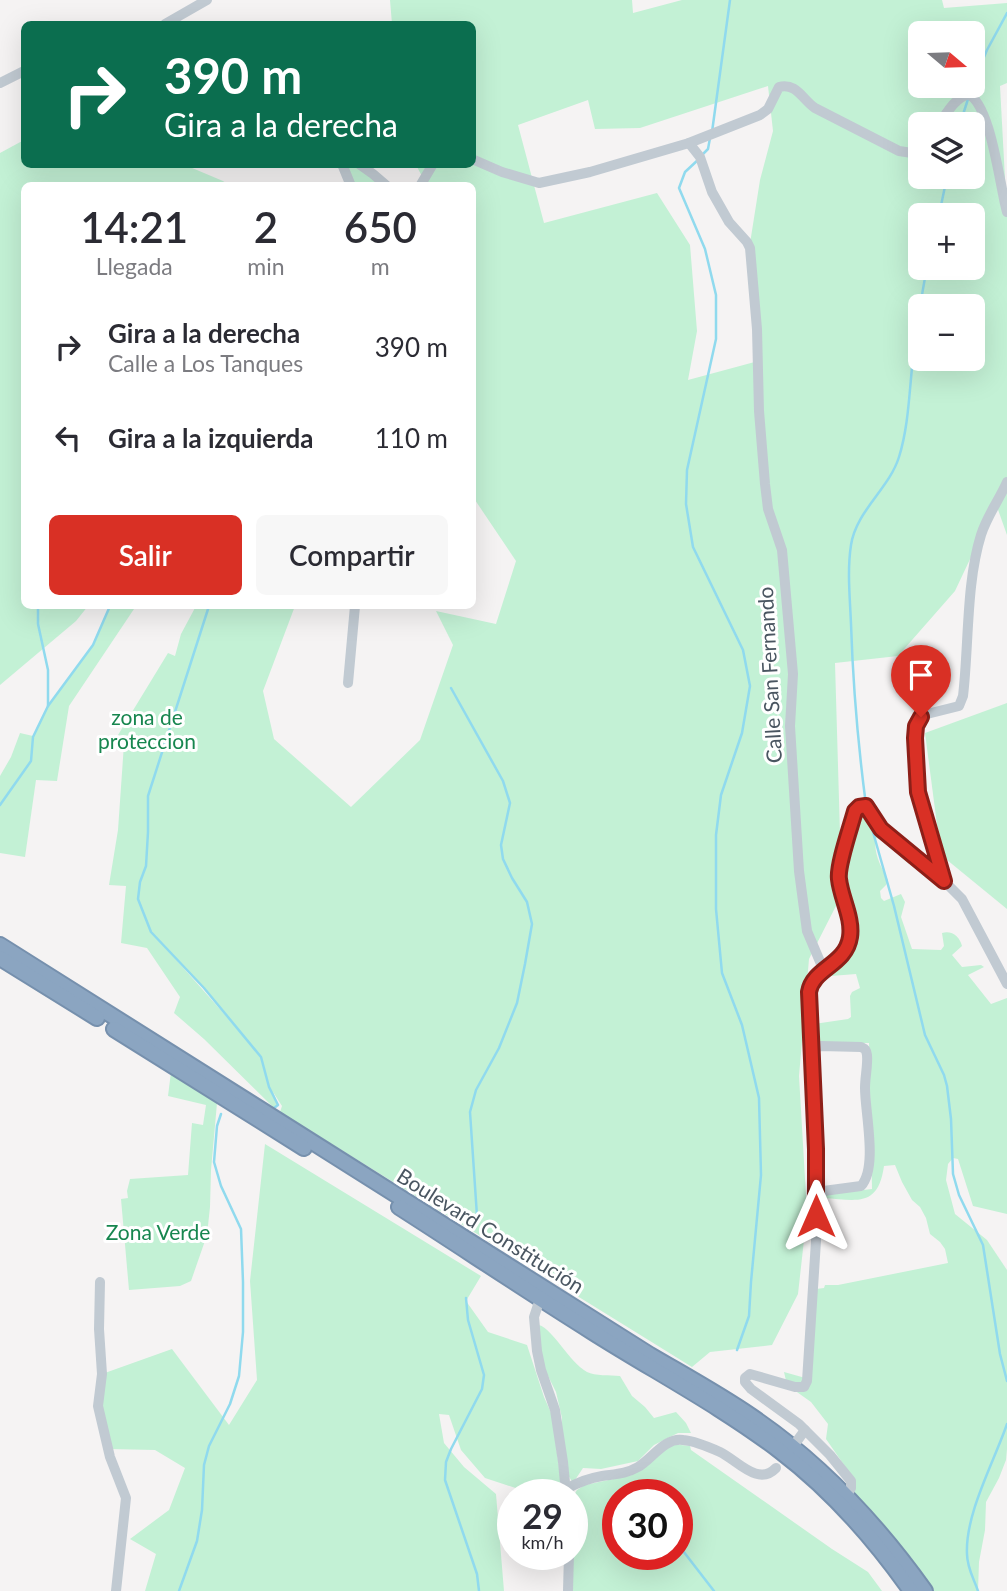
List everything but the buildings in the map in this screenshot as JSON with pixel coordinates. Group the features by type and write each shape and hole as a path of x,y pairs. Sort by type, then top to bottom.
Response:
{"highway":[{"name":"Boulevard Constitución","path":"0,945 650,1355 752,1416 789,1444 846,1497 900,1557 925,1591"},
{"name":"Boulevard Constitución","path":"0,958 394,1204 540,1299 718,1408 783,1453 817,1483 860,1528 911,1591"}],"street":[{"path":"170,21 207,0"},
{"path":"0,83 21,72"},
{"path":"476,161 539,183 590,172 689,143 760,115 768,109 779,87 786,85 796,89 815,108 899,151 908,152"},
{"path":"948,112 954,103 968,94 975,99 982,112"},
{"path":"985,123 997,162 1007,212"},
{"name":"Calle San Fernando","path":"689,143 701,157 712,192 729,222 750,248 765,484 768,509 782,550 793,674 790,726 799,871 807,930 824,971"},
{"path":"365,168 382,182"},
{"path":"944,881 918,792 916,726 921,717 959,706 961,703 973,576 980,538 1007,482"},
{"path":"348,683 355,609"},
{"path":"846,1497 851,1481 830,1455 789,1416 747,1386 745,1378 750,1374 758,1375 800,1387 804,1387 807,1381 817,1241 810,987 811,982 843,954 850,940 849,923 838,878 855,811 859,807 866,806 881,829 962,899 1007,984"},
{"path":"811,1049 821,1046 861,1047 867,1053 865,1088 869,1152 866,1180 861,1186 816,1192"},
{"path":"100,1282 102,1374 98,1406 110,1457 126,1498 116,1591"},
{"path":"540,1299 534,1317 537,1351 555,1410 565,1479"},
{"path":"797,1441 805,1430"},
{"path":"588,1479 632,1471 665,1445 678,1439 719,1451 754,1473 764,1475 776,1468"},
{"path":"568,1591 569,1570"}],"green space":[{"path":"390,0 632,0 633,13 682,0 942,0 944,8 1007,3 1007,83 1000,86 1007,216 1007,535 996,504 955,591 898,656 835,663 841,868 858,811 864,810 913,863 909,864 876,838 880,865 888,880 880,891 881,898 884,901 901,894 905,902 901,917 912,949 941,950 944,946 942,933 952,933 962,946 952,955 962,967 984,967 968,975 991,1004 1007,998 1007,1214 973,1206 958,1159 953,1158 948,1164 946,1180 955,1214 987,1240 1007,1270 1007,1449 999,1478 986,1502 978,1591 929,1591 848,1487 851,1475 826,1439 828,1424 811,1402 787,1385 784,1372 809,1379 816,1289 824,1288 825,1285 838,1285 948,1263 945,1249 930,1234 926,1218 912,1200 895,1165 884,1166 877,1189 864,1198 846,1200 823,1198 820,1195 872,1189 869,1043 815,1041 814,1024 851,1017 850,996 860,988 856,974 828,976 850,951 842,894 809,959 799,1076 807,1213 798,1294 772,1345 710,1352 692,1367 280,1112 282,1106 273,1092 278,1105 274,1108 174,1013 180,997 147,948 121,943 126,886 109,885 118,830 124,744 127,740 118,735 168,653 175,656 181,634 194,609 294,609 263,691 274,739 351,807 420,740 453,645 436,611 496,624 516,561 476,501 476,182 422,182 424,180 418,168 476,168 476,21 392,21","holes":["768,86 773,131 760,180 748,256 762,360 688,380 697,331 690,245 657,193 544,223 518,125 588,100 595,129 640,128","155,936 205,988 242,1034"]},
{"path":"21,142 21,168 192,168 224,182 21,182 21,609 86,609 76,621 0,685 0,153"},
{"path":"343,168 363,168 383,182 350,182"},
{"name":"zona de proteccion","path":"109,609 134,609 69,706 57,781 36,780 25,857 0,853 0,776 20,733 33,736 48,706 93,645"},
{"path":"1007,703 1007,909 941,855 925,733"},
{"name":"Zona Verde","path":"171,1072 217,1103 207,1235 191,1281 180,1286 129,1290 121,1199 128,1198 130,1179 188,1175 192,1123 203,1125 206,1105 168,1096"},
{"path":"265,1144 481,1276 466,1301 488,1332 527,1345 552,1415 560,1479 497,1479 497,1482 485,1478 461,1450 449,1415 439,1414 444,1443 464,1467 496,1494 497,1570 502,1570 504,1591 145,1591 156,1554 130,1539 169,1510 185,1468 155,1450 109,1449 102,1404 102,1374 172,1349 229,1425 257,1380 250,1281"},
{"path":"539,1325 587,1372 620,1376 632,1396 654,1418 676,1412 691,1433 678,1433 654,1445 638,1461 601,1469 583,1468 576,1479 570,1479 556,1392 541,1362"},
{"path":"672,1444 690,1446 691,1450 868,1572 882,1591 571,1591 572,1570 588,1570 588,1484 602,1481 602,1570 693,1570 693,1479 613,1479 632,1475"}],"waterway":[{"path":"712,132 730,0"},
{"path":"985,55 1007,13"},
{"path":"964,112 968,99"},
{"path":"703,154 708,149 710,138"},
{"path":"699,159 685,172 679,188 705,249 716,295 716,339 687,470 686,504 693,547 743,650 750,686 742,733 721,795 716,835 716,909 722,973 742,1025 759,1098 761,1175 749,1316 737,1350"},
{"path":"942,203 944,189"},
{"path":"866,805 855,692 849,584 851,545 859,521 888,479 899,457 908,412 925,280"},
{"path":"38,609 38,624 48,670 48,706"},
{"path":"0,805 31,761 33,737 48,706 93,645 109,609"},
{"path":"208,609 148,796 146,866 138,899 151,932 204,988 261,1057 269,1087 278,1105 274,1108"},
{"path":"451,688 503,781 510,803 501,845 503,859 527,902 532,924 517,1003 499,1048 476,1090 470,1112 477,1216"},
{"path":"869,818 894,906 925,1035 947,1086 953,1174 959,1195 983,1245 1000,1354 1007,1381"},
{"path":"179,1591 197,1541 202,1510 204,1465 209,1446 230,1404 239,1376 243,1332 241,1229 221,1186 214,1162 217,1126 221,1114"},
{"path":"466,1298 468,1320 484,1375 482,1389 446,1462 445,1480 477,1574 479,1591"},
{"path":"978,1591 968,1564 968,1538 975,1505 1007,1424"},
{"path":"693,1564 714,1591"}],"route":[{"path":"816,1216 809,992 811,982 838,960 850,940 849,923 838,878 855,811 866,806 881,829 944,881 918,792 915,738 917,722 921,717"}]}
